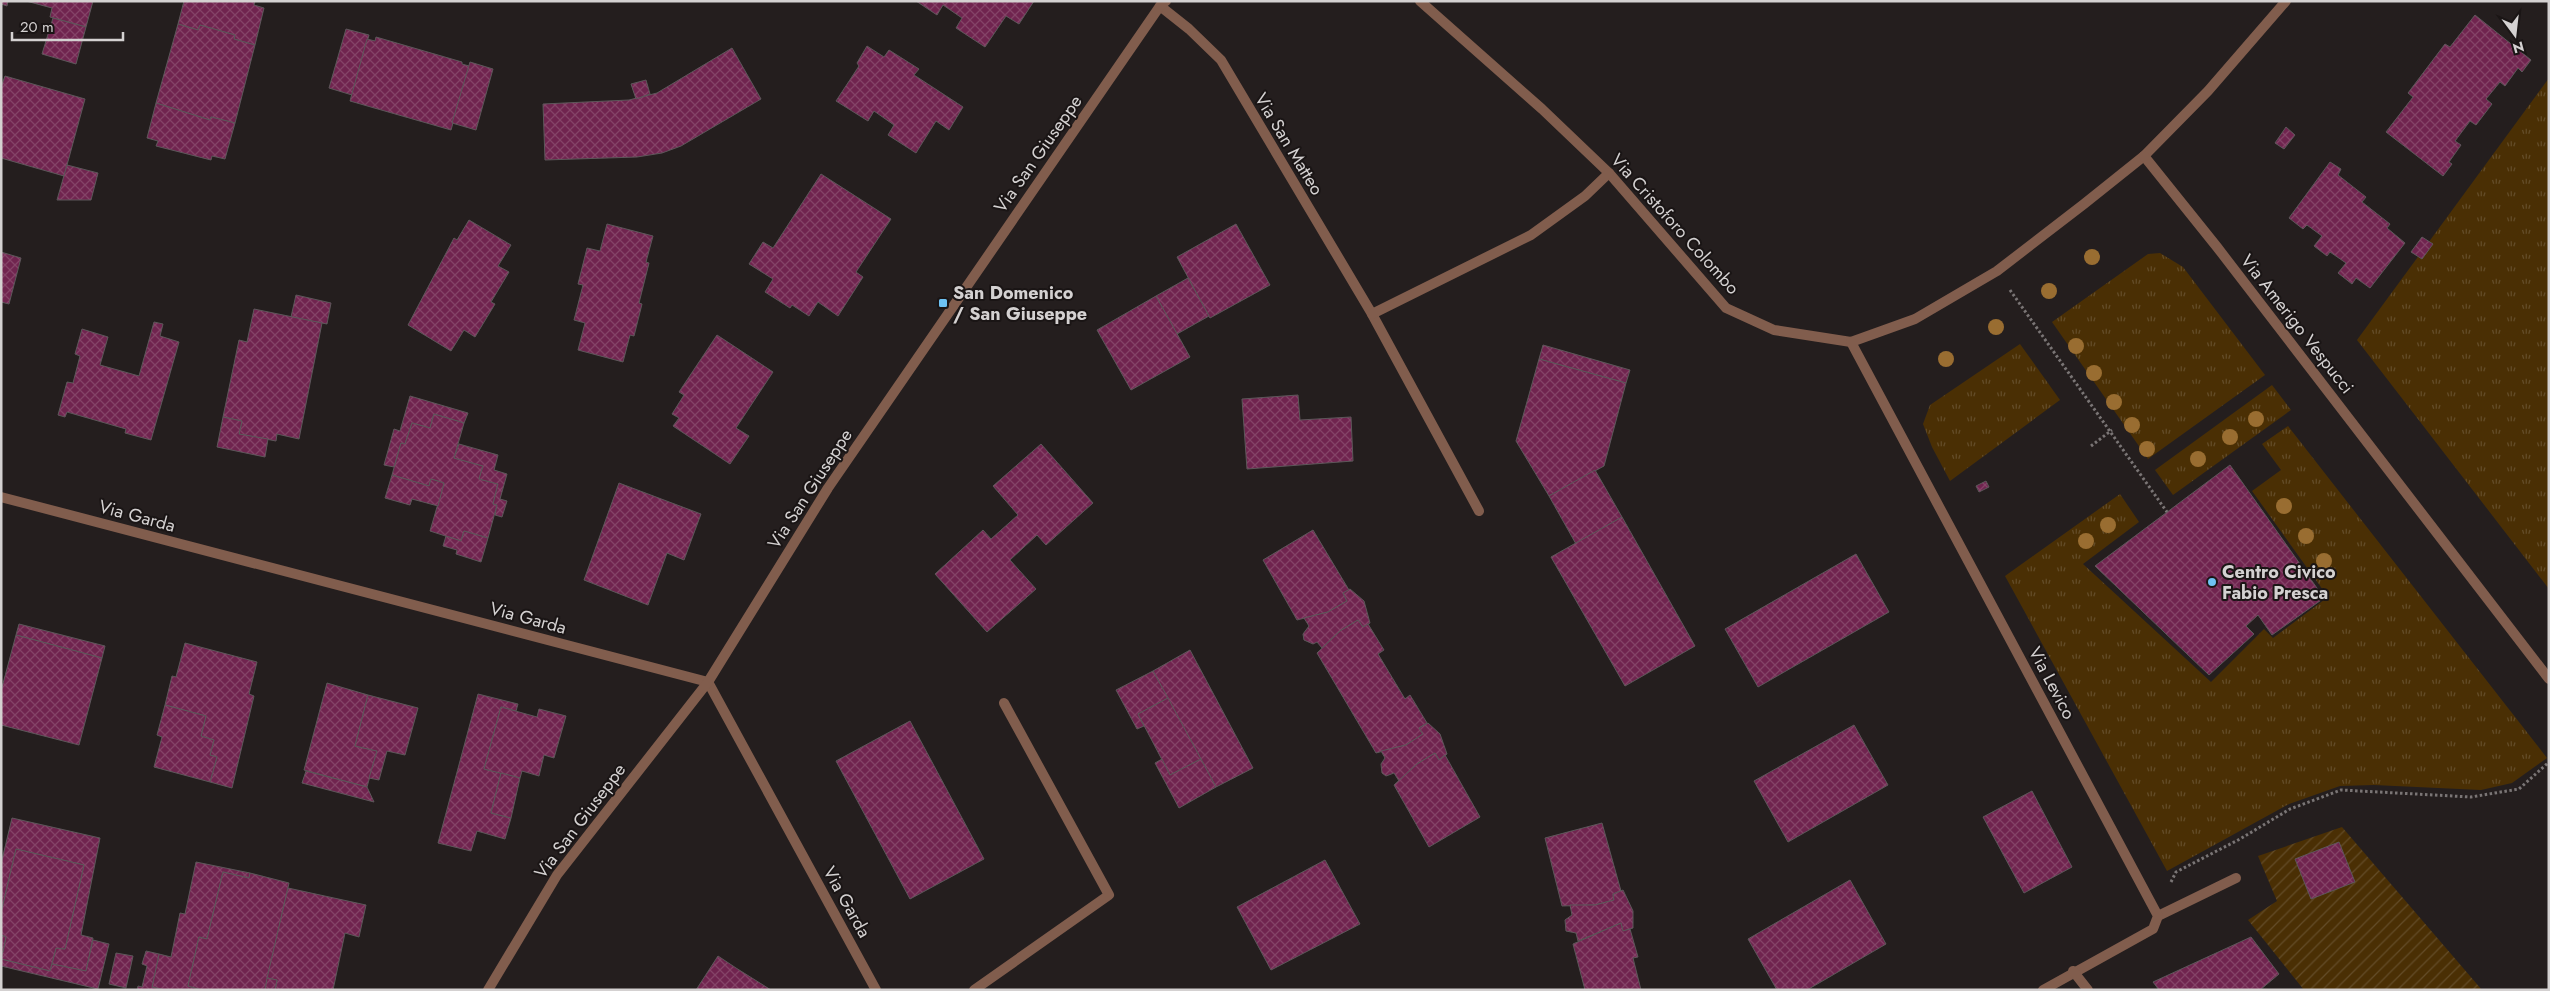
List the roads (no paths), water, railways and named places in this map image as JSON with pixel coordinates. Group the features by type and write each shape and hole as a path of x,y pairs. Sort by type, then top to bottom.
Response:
{"street":[{"name":"Via Cristoforo Colombo","path":"1420,1 1542,109 1609,173 1726,308 1774,330 1851,342 1915,319 1997,271 2144,156"},
{"path":"2144,156 2208,91 2286,1"},
{"name":"Via San Matteo","path":"1162,3 1221,60 1372,314 1478,511"},
{"name":"Via San Giuseppe","path":"488,990 557,875 708,682 828,488 1162,3"},
{"name":"Via Amerigo Vespucci","path":"2144,156 2229,262 2549,679"},
{"path":"1372,314 1531,235 1585,196 1609,173"},
{"name":"Via Levico","path":"1851,342 2158,916"},
{"name":"Via Garda","path":"1,497 708,682 876,990"},
{"path":"974,990 1109,895 1004,703"},
{"path":"2043,990 2073,971 2153,929 2158,916 2236,878"},
{"path":"2073,971 2088,990"}],"place":[{"name":"San Domenico / San Giuseppe","path":"943,303"},
{"name":"Centro Civico Fabio Presca","path":"2212,582"}]}
